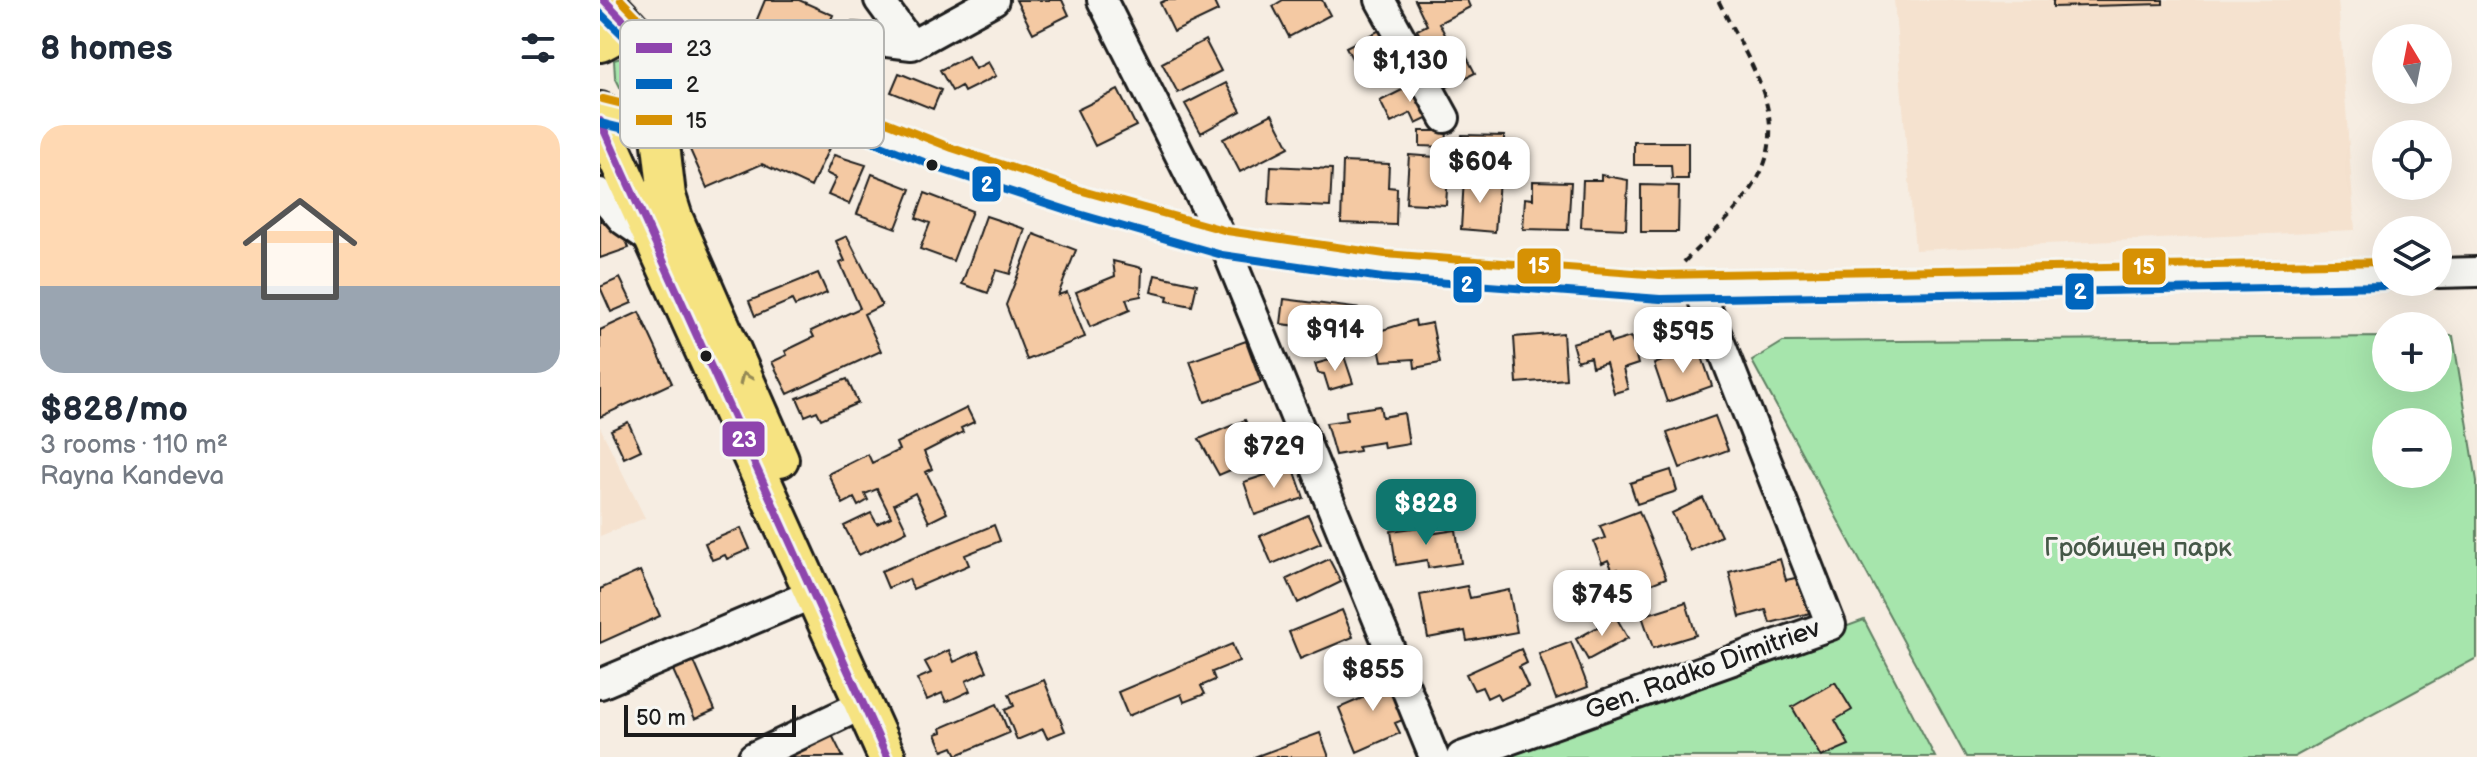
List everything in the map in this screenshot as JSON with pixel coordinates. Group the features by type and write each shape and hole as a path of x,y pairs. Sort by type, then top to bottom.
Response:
{"main road":[{"path":"604,0 623,20"},
{"path":"600,43 620,35"},
{"path":"600,111 620,117"},
{"path":"600,121 887,757"},
{"path":"663,148 667,196 674,218 912,757"}],"street":[{"path":"879,0 912,45"},
{"path":"884,42 912,45 994,0"},
{"path":"1102,0 1224,243 1434,757"},
{"path":"1380,0 1445,118"},
{"path":"884,133 948,159 1224,243 1384,266 1660,287 2372,274"},
{"path":"600,193 623,220 652,240"},
{"path":"2452,273 2477,272"},
{"name":"Gen. Radko Dimitriev","path":"1461,757 1831,625 1698,287"},
{"path":"600,684 815,593"},
{"path":"753,757 864,704"}],"path":[{"path":"1660,287 1745,198 1769,156 1773,136 1766,99 1718,0"}],"shaded area":[{"path":"1894,0 2338,0 2355,230 1915,250"},
{"path":"600,427 645,518 600,536"}],"green space":[{"path":"620,58 620,87 615,77 614,60"},
{"name":"Гробищен парк","path":"2453,336 2477,481 2477,658 2294,757 1966,757 1752,361 1783,342 2372,337 2372,392 2452,392"},
{"path":"1864,620 1935,757 1491,757"}],"building":[{"path":"765,0 799,0 833,15 831,20 757,20"},
{"path":"1016,0 1062,0 1069,15 1033,33"},
{"path":"1166,0 1213,0 1218,11 1174,32 1160,3"},
{"path":"1283,0 1322,0 1330,15 1289,37 1273,6"},
{"path":"1415,0 1467,0 1470,7 1439,23 1452,48 1460,44 1475,73 1447,87 1417,30 1427,25"},
{"path":"2053,0 2163,0 2163,4 2053,7"},
{"path":"1386,27 1405,65 1366,85 1346,47"},
{"path":"1205,40 1221,71 1178,93 1162,63"},
{"path":"968,56 975,69 988,62 996,76 964,92 961,86 952,91 940,70"},
{"path":"899,73 941,90 933,109 891,92"},
{"path":"1422,80 1439,113 1416,124 1411,113 1391,123 1380,101"},
{"path":"1226,83 1241,111 1201,133 1185,104"},
{"path":"1118,90 1136,126 1095,146 1077,110"},
{"path":"1272,114 1289,147 1240,172 1223,139"},
{"path":"1420,131 1447,131 1446,147 1420,146"},
{"path":"1462,135 1504,136 1504,152 1461,150"},
{"path":"1634,142 1688,142 1688,179 1672,179 1671,165 1634,165"},
{"path":"689,148 829,148 811,187 762,164 707,188"},
{"path":"834,155 866,165 849,204 828,195 836,178 826,173"},
{"path":"1409,155 1449,158 1446,205 1406,203"},
{"path":"1343,162 1389,164 1388,187 1397,188 1396,225 1341,223"},
{"path":"1271,166 1332,169 1330,207 1269,204"},
{"path":"872,174 911,189 896,228 857,214"},
{"path":"1601,175 1628,180 1626,229 1581,227 1583,180 1601,180"},
{"path":"1464,178 1499,180 1495,232 1461,229"},
{"path":"1533,181 1571,182 1568,230 1523,229 1525,198 1533,199"},
{"path":"1641,185 1679,186 1678,232 1641,232"},
{"path":"925,193 972,211 953,261 920,249 930,223 916,218"},
{"path":"600,211 617,217 629,248 600,258"},
{"path":"986,216 1025,229 1010,274 996,270 988,293 962,284"},
{"path":"1034,234 1076,250 1058,295 1067,292 1085,337 1027,360 1006,305"},
{"path":"847,236 882,305 864,314 881,351 788,394 772,362 787,355 785,351 814,337 811,331 860,308 840,263 845,261 836,241"},
{"path":"1113,261 1142,268 1141,296 1126,299 1130,310 1090,327 1076,292 1115,276"},
{"path":"818,273 827,293 795,306 792,300 755,316 749,301"},
{"path":"1155,275 1197,284 1192,306 1167,301 1168,296 1151,292"},
{"path":"620,278 632,303 611,312 600,287"},
{"path":"1284,299 1362,309 1359,336 1354,335 1352,350 1315,346 1317,328 1281,324"},
{"path":"639,312 672,383 600,417 600,330"},
{"path":"1415,320 1416,326 1432,323 1440,363 1415,368 1414,359 1382,361 1376,332"},
{"path":"1563,333 1566,379 1517,383 1514,337"},
{"path":"1608,333 1611,343 1631,337 1638,364 1623,369 1628,389 1614,393 1606,363 1592,367 1590,357 1577,361 1572,343"},
{"path":"1246,341 1261,382 1205,402 1190,361"},
{"path":"1699,348 1712,386 1667,402 1654,364"},
{"path":"1344,356 1353,383 1329,390 1324,374 1318,373 1315,364"},
{"path":"847,379 858,403 821,419 817,411 805,416 797,398"},
{"path":"1380,406 1382,417 1404,413 1409,444 1384,448 1383,442 1358,446 1359,451 1335,455 1326,423 1347,420 1346,411"},
{"path":"967,408 974,422 961,428 963,432 924,452 932,469 926,472 947,513 929,522 915,493 894,504 907,531 859,555 844,526 871,513 877,524 891,517 877,489 865,494 868,500 858,506 854,498 843,504 828,474 868,454 872,463 899,450 896,443"},
{"path":"1715,416 1728,450 1680,468 1667,433"},
{"path":"1245,420 1261,457 1219,475 1199,439"},
{"path":"628,422 641,450 624,458 611,430"},
{"path":"1293,466 1304,498 1255,515 1244,482"},
{"path":"1671,470 1677,491 1637,504 1630,483"},
{"path":"1703,498 1721,536 1690,551 1672,513"},
{"path":"1639,511 1666,578 1628,593 1618,569 1613,571 1608,560 1602,563 1594,542 1605,538 1600,526"},
{"path":"1308,515 1321,543 1272,564 1260,536"},
{"path":"994,525 1000,541 965,555 969,565 913,589 909,579 888,588 881,571"},
{"path":"1428,526 1429,534 1456,530 1461,563 1428,568 1427,560 1396,565 1391,531"},
{"path":"741,528 750,549 727,559 725,555 712,560 705,543"},
{"path":"1329,559 1341,582 1298,603 1287,579"},
{"path":"1780,559 1786,580 1800,577 1810,613 1770,623 1766,610 1740,617 1729,572"},
{"path":"640,571 660,616 600,643 600,589"},
{"path":"1467,586 1470,598 1509,590 1517,632 1467,641 1465,631 1428,638 1420,595"},
{"path":"1686,602 1696,635 1653,648 1642,616"},
{"path":"1342,610 1353,637 1300,659 1289,632"},
{"path":"1616,617 1628,638 1588,660 1576,639"},
{"path":"1571,642 1588,687 1556,699 1539,654"},
{"path":"1232,644 1239,661 1212,672 1215,680 1201,686 1205,694 1184,702 1181,694 1128,716 1118,692"},
{"path":"1521,649 1527,663 1519,667 1528,687 1500,700 1497,693 1487,698 1482,687 1474,690 1466,674"},
{"path":"949,650 954,662 978,651 987,671 966,681 970,691 946,702 942,693 927,700 917,679 931,673 925,662"},
{"path":"693,659 715,710 695,719 672,668"},
{"path":"1384,669 1405,719 1395,723 1400,733 1357,752 1339,708 1367,696 1359,679"},
{"path":"1044,680 1065,731 1047,738 1043,729 1017,740 1005,710 1014,706 1009,694"},
{"path":"1835,682 1852,710 1835,720 1849,745 1821,757 1792,707"},
{"path":"997,704 1009,733 957,755 953,747 943,751 936,734 942,732 941,728"},
{"path":"831,733 843,757 787,757 789,752"},
{"path":"1320,733 1329,757 1254,757"}],"transit line":[{"name":"23","path":"604,0 622,20"},
{"name":"15","path":"621,0 640,20"},
{"name":"2","path":"600,13 620,32"},
{"name":"15","path":"603,99 620,103"},
{"name":"23","path":"600,121 887,757"},
{"name":"15","path":"884,121 952,148 1086,192 1227,231 1385,254 1660,275 2372,262"},
{"name":"2","path":"600,123 620,128"},
{"name":"2","path":"884,146 944,170 1079,214 1222,255 1382,278 1660,299 2372,286"}]}
